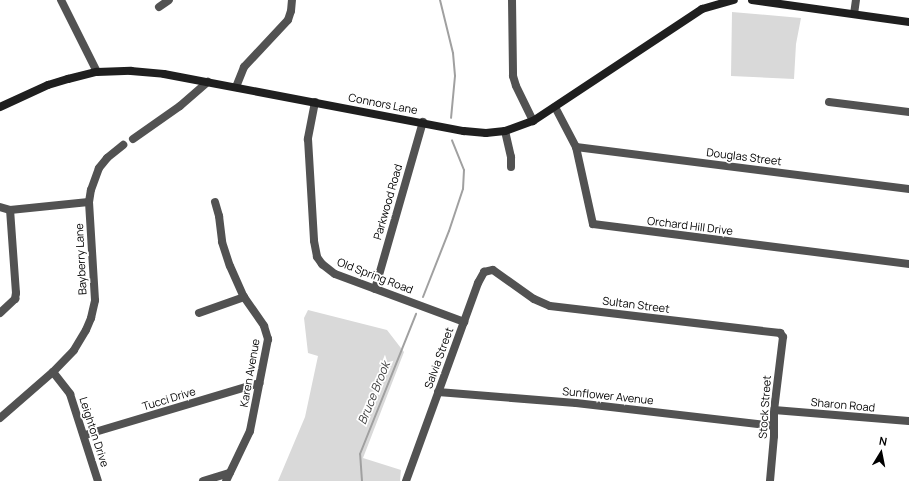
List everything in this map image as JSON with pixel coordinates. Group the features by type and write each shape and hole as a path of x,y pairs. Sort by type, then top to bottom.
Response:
{"street":[{"path":"61,0 97,72"},
{"path":"160,7 169,0"},
{"path":"236,87 244,67 288,20 292,0"},
{"path":"512,0 513,76 516,86 533,121"},
{"name":"Connors Lane","path":"0,107 48,85 97,72 140,71 236,87 477,132 505,131 533,121 702,9 724,1 734,0"},
{"path":"752,0 909,22"},
{"path":"854,14 856,0"},
{"path":"133,139 180,106 208,82"},
{"name":"Old Spring Road","path":"315,102 308,139 314,241 317,257 322,264 335,274 464,322"},
{"path":"829,102 909,112"},
{"name":"Orchard Hill Drive","path":"555,107 570,132 576,147 593,224 909,264"},
{"name":"Parkwood Road","path":"375,288 423,122"},
{"path":"505,131 511,157 511,167"},
{"name":"Bayberry Lane","path":"0,418 53,372 80,342 88,326 93,311 95,282 89,202 91,190 99,168 123,145"},
{"name":"Douglas Street","path":"576,147 909,189"},
{"path":"0,207 10,210 89,202"},
{"name":"Karen Avenue","path":"215,202 219,216 222,242 227,258 244,297 267,332 267,347 250,431 226,481"},
{"path":"0,313 12,302 16,293 10,210"},
{"name":"Salvia Street","path":"406,481 481,277 488,270 497,272"},
{"name":"Sultan Street","path":"497,272 534,299 555,307 777,333 782,335"},
{"path":"199,313 244,297"},
{"name":"Stock Street","path":"770,481 774,410 782,335"},
{"name":"Leighton Drive","path":"53,372 70,394 85,435 98,481"},
{"name":"Tucci Drive","path":"85,435 260,383"},
{"name":"Sunflower Avenue","path":"438,392 576,403 774,426"},
{"name":"Sharon Road","path":"774,410 909,421"},
{"path":"203,481 230,473"}],"shaded area":[{"path":"732,12 801,18 796,44 794,79 731,76"},
{"path":"308,310 387,330 404,352 363,458 401,470 400,481 278,481 305,417 318,356 308,353 304,318"}],"waterway":[{"name":"Bruce Brook","path":"440,0 453,53 455,76 451,118"},
{"name":"Bruce Brook","path":"423,297 449,231 463,189 464,170 452,140"},
{"name":"Bruce Brook","path":"362,481 360,454 416,314"}]}
